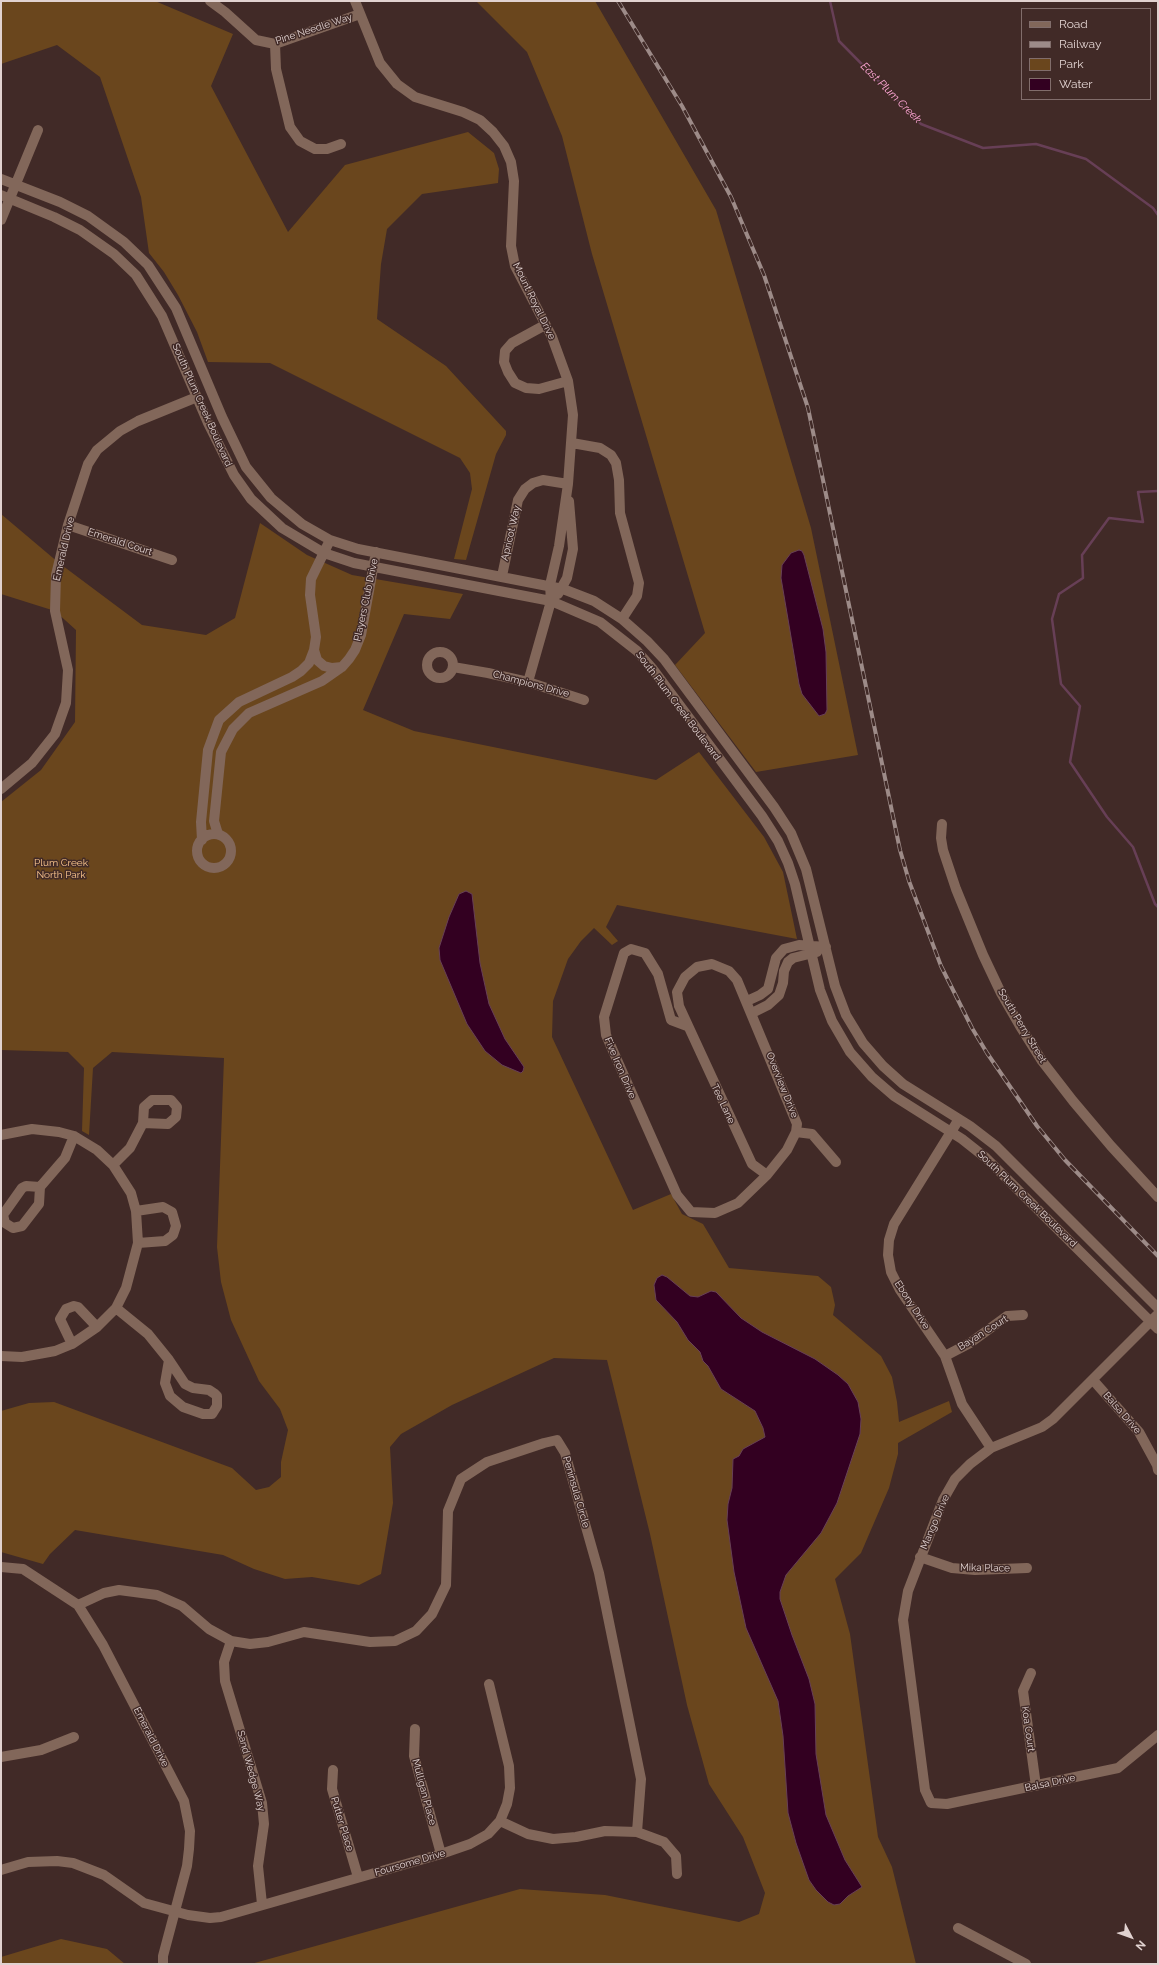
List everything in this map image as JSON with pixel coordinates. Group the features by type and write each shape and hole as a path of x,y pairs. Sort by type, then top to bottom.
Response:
{"street":[{"name":"Pine Needle Way","path":"210,1 225,12 256,40 275,44 360,14"},
{"name":"Mount Royal Drive","path":"355,1 380,64 396,84 415,96 463,112 480,120 493,132 504,146 511,162 514,181 511,238 513,256 519,275 558,351 568,382 573,415 568,484 559,546 550,585 551,601"},
{"path":"275,44 276,68 290,127 300,141 315,149 327,149 341,144"},
{"path":"1,220 5,197 16,184 38,130"},
{"name":"South Plum Creek Boulevard","path":"1,179 60,202 94,220 124,242 141,257 155,274 176,308 239,454 254,478 282,509 302,524 330,540 358,549 550,585 563,589 594,601 622,619 656,650 787,827 798,846 806,869 840,1000 854,1029 863,1043 882,1066 903,1084 982,1135 1012,1161 1158,1308"},
{"name":"South Plum Creek Boulevard","path":"5,197 54,216 80,230 103,245 130,268 142,283 162,316 226,460 246,493 282,528 324,553 354,564 551,601 600,622 627,643 652,668 762,816 778,841 794,879 820,990 840,1037 861,1066 894,1096 973,1147 1002,1172 1158,1329"},
{"path":"545,325 512,343 505,351 504,362 508,372 516,383 526,388 539,389 568,382"},
{"name":"Emerald Drive","path":"1,789 32,763 55,734 66,703 68,670 55,611 56,575 68,525 88,464 97,450 108,439 138,421 197,397"},
{"path":"572,443 600,448 611,455 616,463 619,480 620,513 639,583 637,596 622,619"},
{"name":"Apricot Way","path":"502,576 518,500 525,489 533,483 543,480 568,484"},
{"name":"Mount Royal Drive","path":"551,601 563,589 569,572 573,549 568,484"},
{"name":"Emerald Court","path":"68,525 172,560"},
{"path":"202,840 201,822 208,750 219,720 239,702 302,671 308,663 314,650 316,637 310,595 311,580 330,540"},
{"name":"Players Club Drive","path":"218,834 214,821 221,752 233,729 249,713 322,681 342,667 355,650 361,635 376,552"},
{"path":"528,682 551,601"},
{"path":"314,650 317,660 324,666 332,668 342,667"},
{"name":"Champions Drive","path":"453,668 488,673 528,682 584,700"},
{"name":"South Perry Street","path":"942,824 941,838 943,850 956,890 974,935 1001,993 1030,1042 1056,1080 1122,1158 1158,1197"},
{"path":"218,834 226,839 232,850 228,862 221,867 209,867 202,863 197,852 202,840 206,836 218,834"},
{"path":"747,1001 760,995 768,989 774,964 780,953 790,946 810,949 826,947"},
{"name":"Five Iron Drive","path":"688,1026 671,1020 658,974 645,953 631,948 624,954 604,1017 606,1035 677,1195 691,1212 715,1213 738,1204 767,1175"},
{"path":"752,1013 768,1005 779,996 783,983 784,971 788,962 810,949"},
{"name":"Overview Drive","path":"688,1026 679,1006 677,992 684,976 697,967 712,964 729,971 737,980 752,1013 797,1124 796,1132 812,1134 836,1162"},
{"name":"Tee Lane","path":"688,1026 752,1164 767,1175"},
{"name":"Ebony Drive","path":"959,1119 894,1224 889,1240 888,1255 891,1272 900,1290 945,1356 962,1404 991,1448"},
{"path":"113,1165 130,1148 143,1123"},
{"path":"1,1135 32,1129 59,1132 74,1136 97,1150 113,1165 131,1193 136,1211 138,1243 126,1288 116,1308 97,1327 72,1344 55,1351 22,1357 1,1356"},
{"path":"767,1175 787,1150 796,1132"},
{"path":"40,1187 65,1158 74,1136"},
{"path":"136,1211 163,1207 172,1212 176,1226 173,1235 165,1242 138,1243"},
{"path":"72,1344 60,1319 66,1308 74,1306 78,1307 97,1327"},
{"path":"116,1308 148,1334 161,1348 169,1360 185,1384 193,1388 209,1390 216,1394 217,1406 212,1414 203,1414 183,1407 170,1396 164,1383 169,1360"},
{"name":"Mango Drive","path":"932,1803 926,1790 903,1620 908,1591 943,1500 955,1479 970,1464 991,1448 1042,1426 1054,1419 1158,1314"},
{"name":"Bayan Court","path":"945,1356 970,1343 1007,1316 1023,1315"},
{"name":"Balsa Drive","path":"1093,1380 1139,1432 1157,1465 1158,1470"},
{"name":"Peninsula Circle","path":"78,1605 104,1593 119,1590 157,1595 182,1606 209,1628 231,1641 250,1644 268,1642 304,1632 370,1642 395,1641 416,1631 432,1614 446,1585 448,1512 461,1479 487,1462 544,1442 557,1440 565,1453 599,1573 604,1596 641,1779 637,1832"},
{"name":"Mika Place","path":"920,1557 952,1568 975,1570 1027,1568"},
{"name":"Emerald Drive","path":"1,1567 23,1569 78,1605 103,1645 184,1801 190,1831 189,1849 175,1912 163,1956 163,1964"},
{"name":"Sand Wedge Way","path":"231,1641 224,1662 225,1681 262,1803 264,1824 258,1866 262,1904"},
{"name":"Koa Court","path":"1032,1673 1023,1692 1036,1786"},
{"name":"Foursome Drive","path":"1,1870 28,1862 57,1861 73,1863 104,1875 144,1903 175,1912 210,1918 221,1917 262,1904 441,1854 470,1844 488,1834 500,1821 507,1804 510,1788 509,1766 489,1684"},
{"name":"Mulligan Place","path":"415,1729 414,1756 441,1854"},
{"name":"Balsa Drive","path":"932,1803 947,1804 1118,1768 1158,1735"},
{"path":"1,1757 41,1750 74,1737"},
{"name":"Putter Place","path":"333,1770 332,1789 358,1877"},
{"path":"500,1821 528,1834 553,1840 605,1831 637,1832 664,1842 676,1856 677,1874"},
{"path":"958,1928 1026,1964"}],"green space":[{"path":"1,1 155,1 233,34 211,86 288,232 345,165 468,132 494,153 499,169 498,183 422,194 387,229 381,264 377,319 446,366 506,431 506,435 496,454 466,560 454,559 472,489 470,473 460,458 270,363 208,362 197,332 178,295 164,272 149,253 141,197 100,77 57,45 1,64"},
{"path":"476,1 595,1 716,210 811,528 858,755 756,772 675,665 705,633 592,254 562,136 527,52"},
{"name":"Plum Creek North Park","path":"1,514 59,563 142,625 206,635 235,618 260,523 307,555 352,575 463,594 450,619 404,614 363,710 414,731 656,780 699,752 764,837 783,872 797,939 617,905 606,927 618,941 612,945 594,928 581,941 568,959 553,1001 552,1037 633,1210 671,1194 682,1214 703,1224 729,1268 818,1276 831,1287 835,1305 833,1315 881,1356 892,1377 899,1422 949,1401 952,1412 898,1443 898,1454 889,1488 861,1553 835,1579 850,1634 878,1837 892,1867 916,1964 251,1964 520,1889 605,1895 739,1922 759,1914 765,1893 743,1837 709,1784 687,1705 650,1534 607,1360 554,1358 452,1405 401,1434 390,1447 393,1503 381,1574 359,1585 312,1577 285,1579 254,1569 223,1555 75,1530 50,1554 43,1564 1,1552 1,1411 29,1403 54,1402 232,1468 256,1490 269,1487 281,1477 281,1462 288,1430 280,1409 259,1381 231,1320 221,1282 217,1247 224,1058 112,1052 93,1068 89,1135 82,1131 84,1068 68,1052 1,1050 1,802 41,770 75,722 76,630 55,611 1,594"},
{"path":"61,1939 107,1949 125,1964 1,1964 1,1957"}],"water":[{"path":"799,550 802,551 804,555 823,629 826,652 827,710 825,714 819,716 802,694 799,684 781,578 782,565 791,553"},
{"path":"466,891 472,894 480,963 489,1004 505,1039 524,1067 521,1073 502,1065 485,1051 467,1024 440,960 439,948 449,917 459,894"},
{"path":"662,1275 667,1277 690,1296 698,1297 711,1291 716,1292 741,1318 762,1332 815,1359 838,1375 848,1384 858,1402 861,1419 860,1434 837,1503 821,1533 786,1575 780,1592 780,1599 809,1679 815,1704 816,1754 826,1815 845,1860 862,1887 848,1896 840,1904 834,1905 828,1902 816,1890 809,1880 796,1843 788,1813 783,1736 778,1701 746,1628 734,1572 727,1520 728,1504 732,1488 733,1459 739,1456 743,1449 765,1437 763,1428 755,1411 721,1389 708,1366 703,1361 700,1352 688,1340 677,1322 656,1300 654,1285 657,1278"}],"waterway":[{"name":"East Plum Creek","path":"830,1 839,41 921,124 983,148 1036,144 1086,159 1153,208 1158,215"},
{"name":"East Plum Creek","path":"1158,491 1138,492 1143,522 1109,518 1082,555 1083,578 1059,594 1052,619 1061,684 1080,706 1070,762 1107,817 1133,847 1155,904 1158,907"}],"railway":[{"path":"618,1 682,106 731,197 764,275 808,408 900,850 909,881 941,966 972,1028 987,1053 1037,1126 1065,1160 1158,1256"}]}
